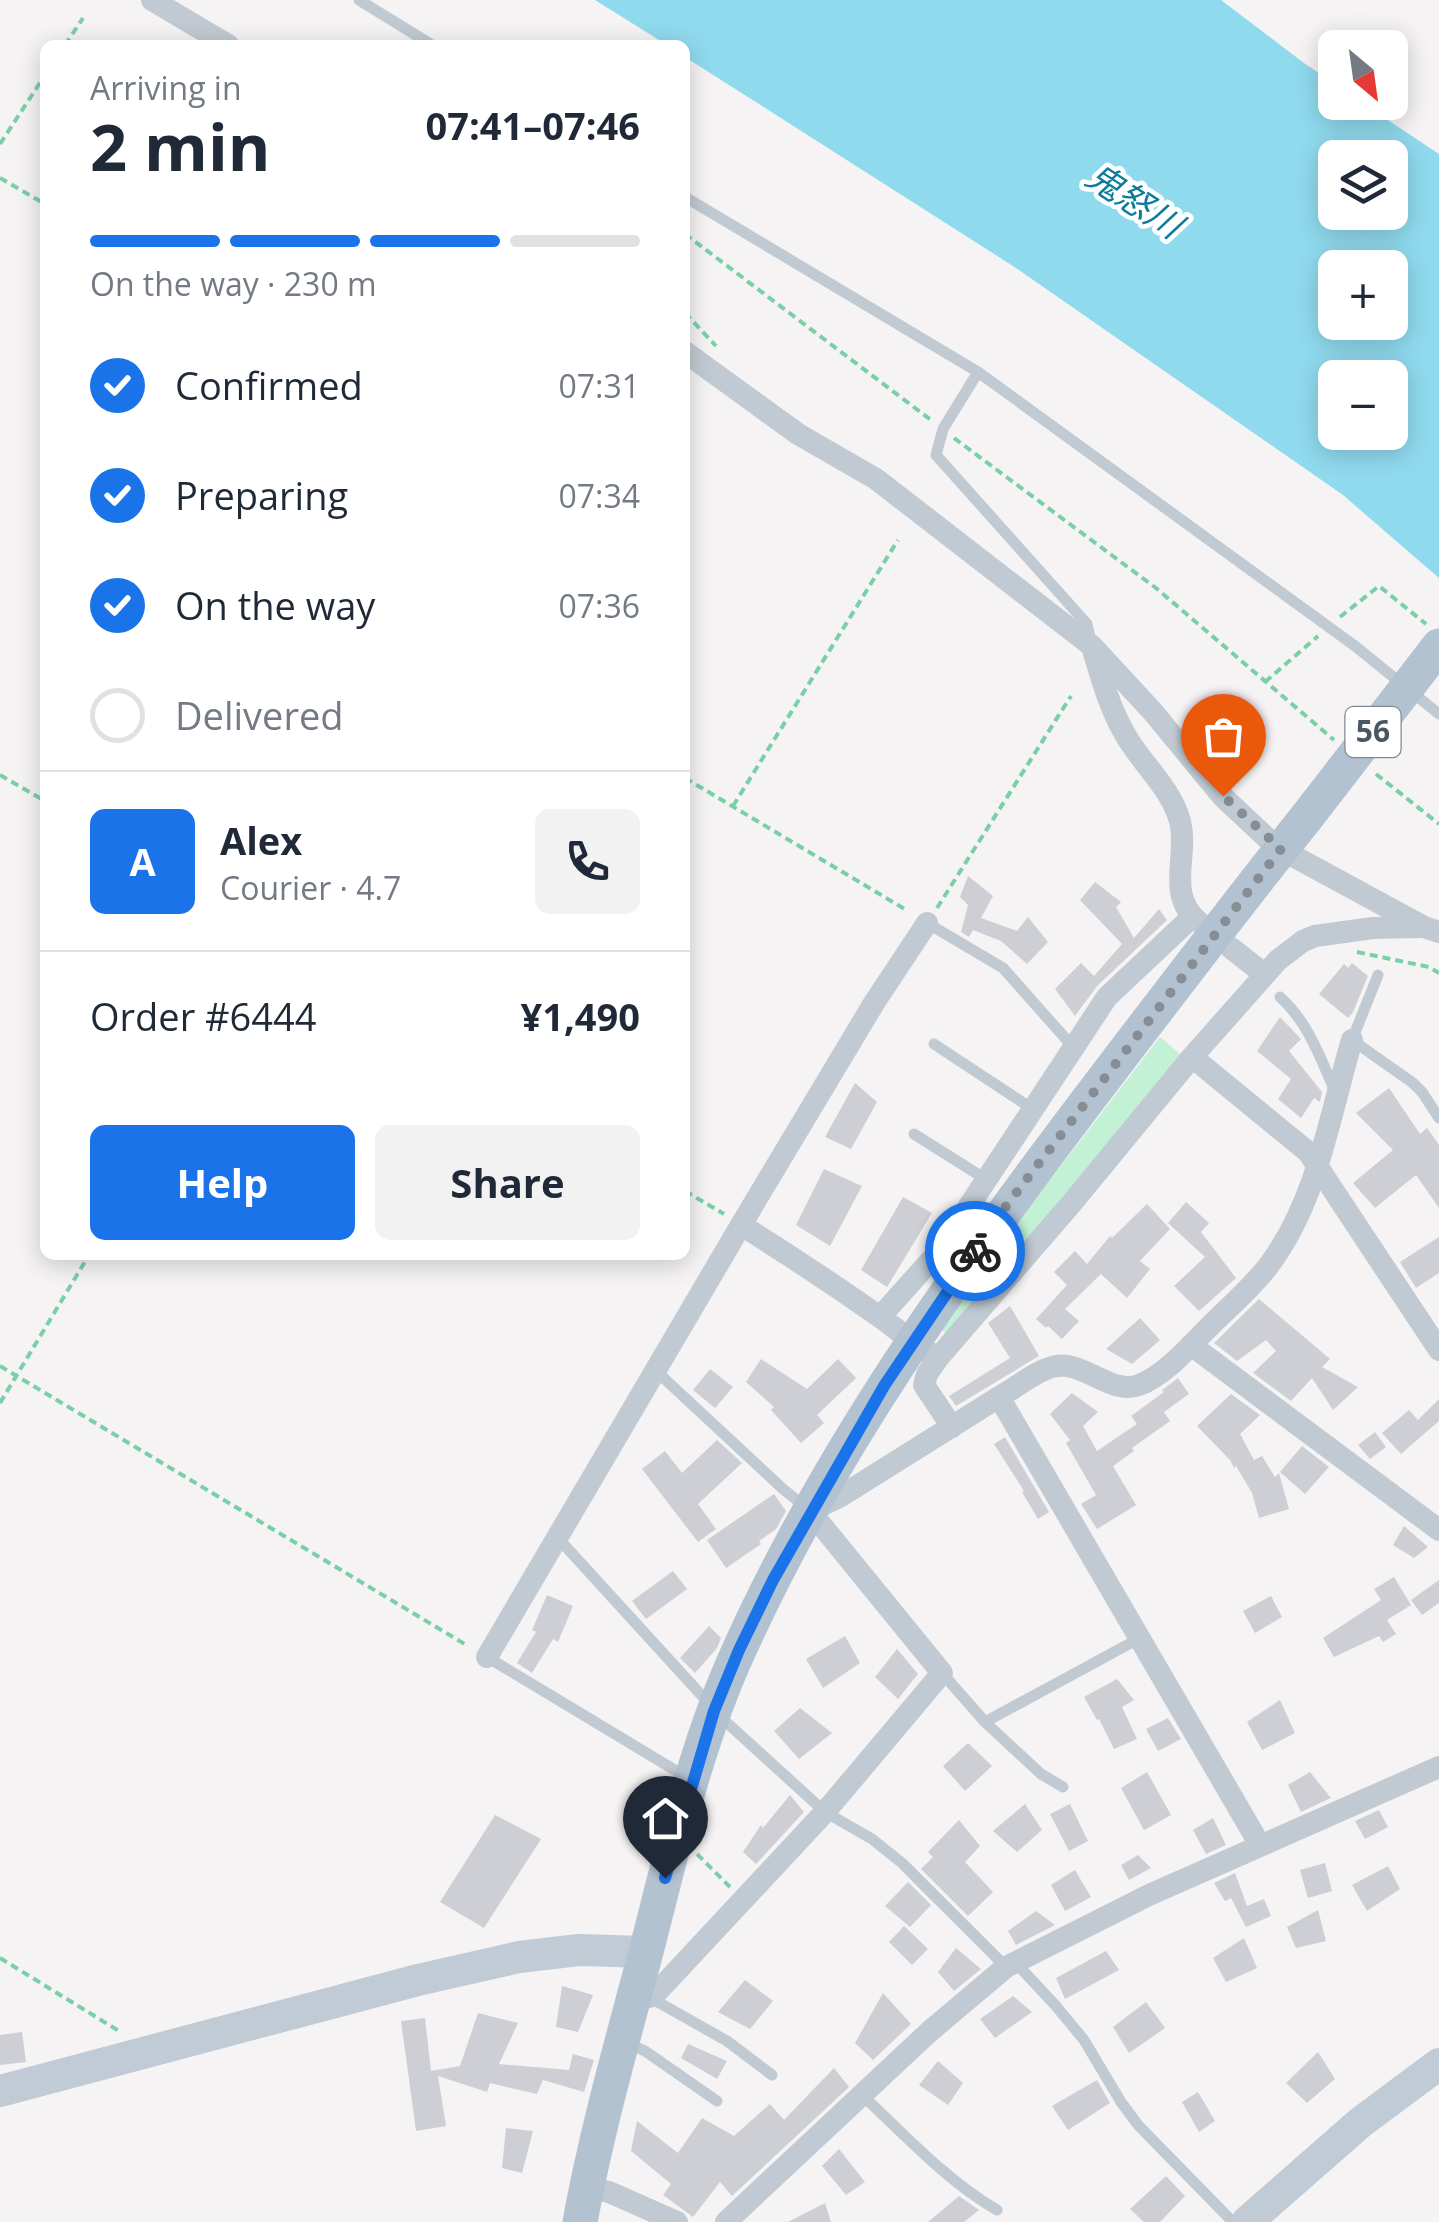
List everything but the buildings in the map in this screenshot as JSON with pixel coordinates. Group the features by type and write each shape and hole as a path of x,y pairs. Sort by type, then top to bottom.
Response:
{"main road":[{"name":"56","path":"580,2222 621,2040 642,1996 646,1952 714,1711 739,1650 810,1511 865,1416 925,1350 1000,1214 1439,646"}],"street":[{"path":"152,0 220,40"},
{"path":"690,356 798,434 876,479 1092,646 1223,796 1281,849 1434,935"},
{"path":"880,1317 940,1250 1107,998 1195,919 1179,887 1180,820 1111,709 1092,646"},
{"path":"487,1657 874,1003 927,923"},
{"path":"925,1350 1071,1204 1192,1057 1264,974 1291,949 1315,936 1373,928 1434,935"},
{"path":"1231,948 1264,974"},
{"path":"642,1996 658,1991 743,1901 942,1674 810,1511 842,1496 1053,1366 1063,1365 1134,1387 1154,1377 1191,1346 1280,1250 1313,1182 1352,1040"},
{"path":"1192,1057 1308,1152 1439,1350"},
{"path":"741,1225 925,1350 924,1384 952,1427"},
{"path":"1191,1346 1439,1530"},
{"path":"999,1397 1260,1844"},
{"path":"726,2222 929,2032 1010,1964 1260,1844 1437,1772"},
{"path":"0,2091 400,1984 519,1957 579,1950 646,1952"},
{"path":"1248,2222 1361,2122 1439,2064"},
{"path":"587,2187 609,2192 677,2222"}],"lane":[{"path":"359,0 424,40"},
{"path":"690,199 978,372 1354,646 1439,714"},
{"path":"978,372 942,429 936,455 1087,624 1092,646"},
{"path":"927,923 1003,968 1075,1048"},
{"path":"1378,975 1352,1040 1413,1083 1439,1118"},
{"path":"1280,996 1304,1024 1336,1092"},
{"path":"934,1044 1034,1110"},
{"path":"914,1134 987,1180"},
{"path":"656,1370 810,1511"},
{"path":"557,1538 714,1711 824,1812 872,1839 902,1863 1056,2006 1084,2040 1138,2125 1234,2222"},
{"path":"985,1722 1141,1638"},
{"path":"487,1657 692,1780"},
{"path":"942,1674 985,1722 1042,1774 1063,1787"},
{"path":"642,1996 726,2041 772,2076"},
{"path":"621,2040 645,2051 717,2101"},
{"path":"863,2096 946,2172 997,2210"}],"path":[{"path":"68,40 82,18"},
{"path":"0,144 40,84"},
{"path":"0,178 40,201"},
{"path":"690,238 1156,588 1334,740"},
{"path":"733,806 898,540"},
{"path":"690,781 927,923 1071,696"},
{"path":"1364,764 1439,824"},
{"path":"0,774 40,799"},
{"path":"1353,951 1429,967 1439,973"},
{"path":"690,1194 741,1225"},
{"path":"0,1403 86,1260"},
{"path":"0,1366 487,1657"},
{"path":"674,1842 688,1846 743,1901"},
{"path":"0,1958 128,2037 137,2053"}],"green space":[{"path":"1160,1037 1181,1055 947,1336 942,1329 1007,1236"}],"water":[{"name":"鬼怒川","path":"595,0 1221,0 1318,72 1318,120 1388,120 1439,154 1439,578 1343,495 1013,266 690,60 690,40 659,40"}],"way so far":[{"path":"975,1251 1281,849 1223,796"}],"route":[{"path":"665,1878 714,1711 773,1580 911,1342 975,1251"}]}
